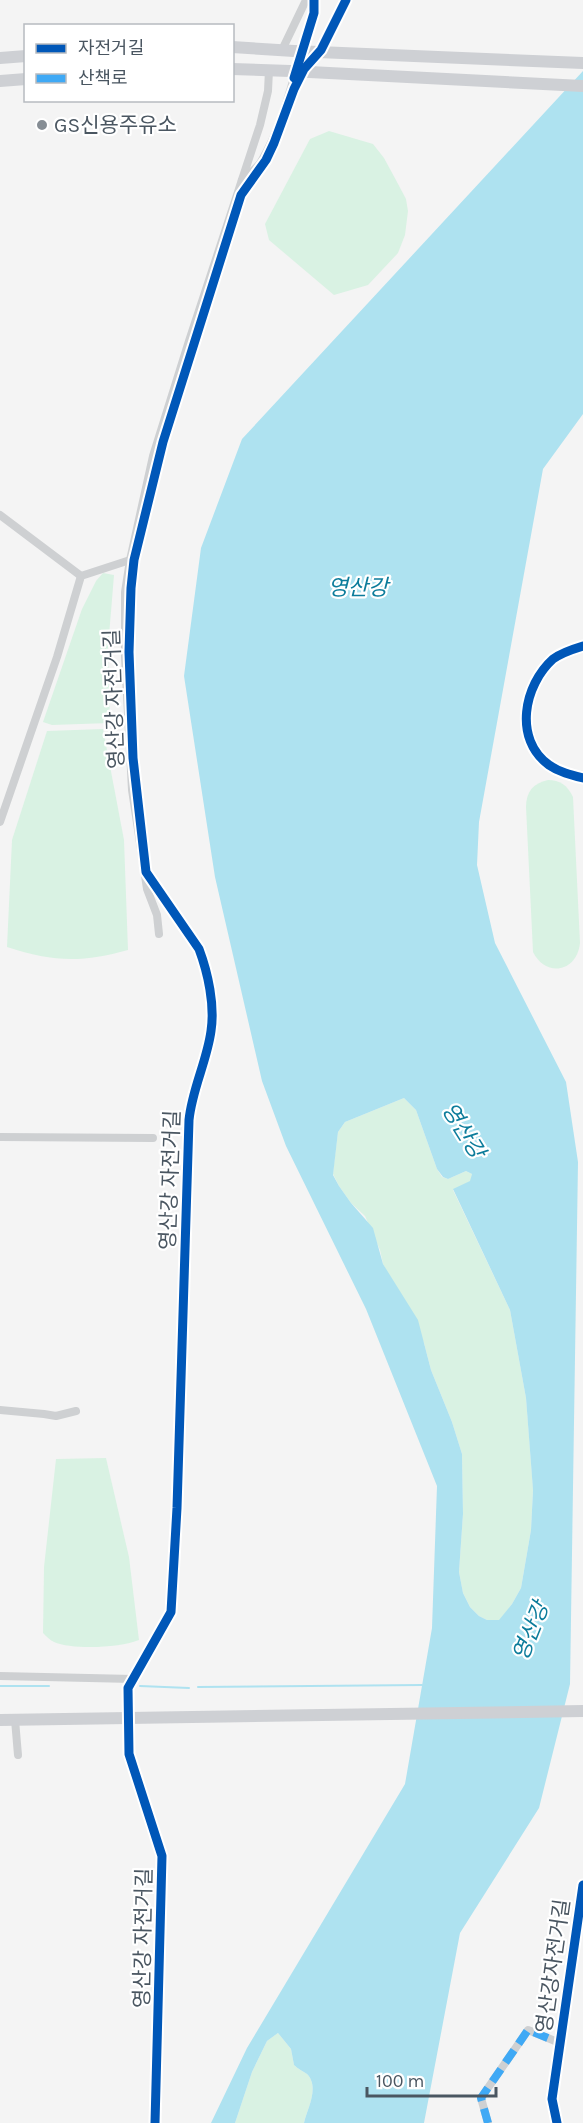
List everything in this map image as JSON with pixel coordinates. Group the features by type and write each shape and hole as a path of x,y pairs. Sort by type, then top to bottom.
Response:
{"main road":[{"path":"234,47 583,63"},
{"path":"0,58 24,56"},
{"path":"234,69 583,86"},
{"path":"0,81 24,79"},
{"path":"0,1720 583,1711"}],"street":[{"path":"288,50 306,0"},
{"path":"241,182 261,162 275,132 310,28 314,13 314,0"},
{"path":"159,934 157,915 147,889 132,790 125,657 125,592 129,560 153,456 261,125 268,91 269,70"},
{"path":"0,515 81,576"},
{"path":"81,576 129,560"},
{"path":"0,822 57,657 81,576"},
{"path":"0,1137 153,1138"},
{"path":"0,1410 56,1416 76,1411"},
{"path":"0,1676 134,1679"},
{"path":"15,1720 18,1755"},
{"path":"488,2123 481,2098 528,2030 560,2043"}],"green space":[{"path":"329,131 373,144 384,158 406,199 408,211 405,235 398,253 368,285 334,295 269,240 265,224 310,139"},
{"path":"103,573 114,575 108,648 110,723 52,725 43,722 82,609 96,581"},
{"path":"103,729 124,840 128,950 96,957 67,959 38,956 7,947 12,840 47,731"},
{"path":"548,780 563,784 573,797 580,943 578,953 573,960 560,968 545,966 533,952 526,802 534,786"},
{"path":"404,1098 416,1110 442,1177 448,1179 466,1171 472,1174 471,1181 453,1190 510,1310 526,1398 533,1489 531,1530 521,1588 500,1620 487,1620 479,1616 470,1607 463,1593 459,1572 463,1514 462,1454 431,1370 424,1343 383,1264 380,1250 365,1216 351,1203 333,1174 338,1132 345,1122"},
{"path":"106,1458 129,1557 139,1640 120,1645 96,1647 62,1645 43,1633 44,1567 56,1459"},
{"path":"278,2033 291,2049 294,2065 311,2079 313,2092 304,2123 235,2123 252,2072 267,2041"}],"water":[{"name":"영산강","path":"583,71 583,414 543,469 479,822 477,865 495,943 566,1082 578,1162 570,1684 539,1808 460,1933 424,2123 304,2123 313,2092 311,2079 294,2065 291,2049 278,2033 267,2041 252,2072 235,2123 211,2123 247,2048 405,1784 432,1628 437,1486 366,1309 286,1146 262,1081 215,877 184,676 201,548 242,439","holes":["404,1098 416,1110 437,1169 443,1177 448,1179 466,1171 472,1174 470,1181 453,1189 510,1310 526,1398 533,1490 531,1530 521,1588 499,1620 487,1620 479,1616 470,1607 463,1593 459,1572 463,1514 462,1454 431,1370 418,1320 383,1264 373,1228 351,1203 333,1175 338,1132 345,1122"]}],"waterway":[{"path":"198,1687 422,1685"},
{"path":"0,1686 49,1686"},
{"path":"140,1686 189,1688"}],"marked path":[{"path":"488,2123 481,2098 528,2030 560,2043"}],"cycle path":[{"path":"294,78 314,13 314,0"},
{"name":"영산강 자전거길","path":"155,2123 162,1856 129,1754 128,1688 171,1612 177,1508 189,1120 193,1097 209,1042 212,1011 208,979 199,949 146,872 133,758 129,652 131,588 134,560 163,442 241,195 266,160 294,89 304,69 321,50 346,0"},
{"path":"583,646 556,657 543,670 529,697 527,712 530,741 538,754 557,770 583,778"},
{"name":"영산강자전거길","path":"557,2123 552,2099 583,1885"}],"place":[{"name":"GS신용주유소","path":"42,125"}]}
